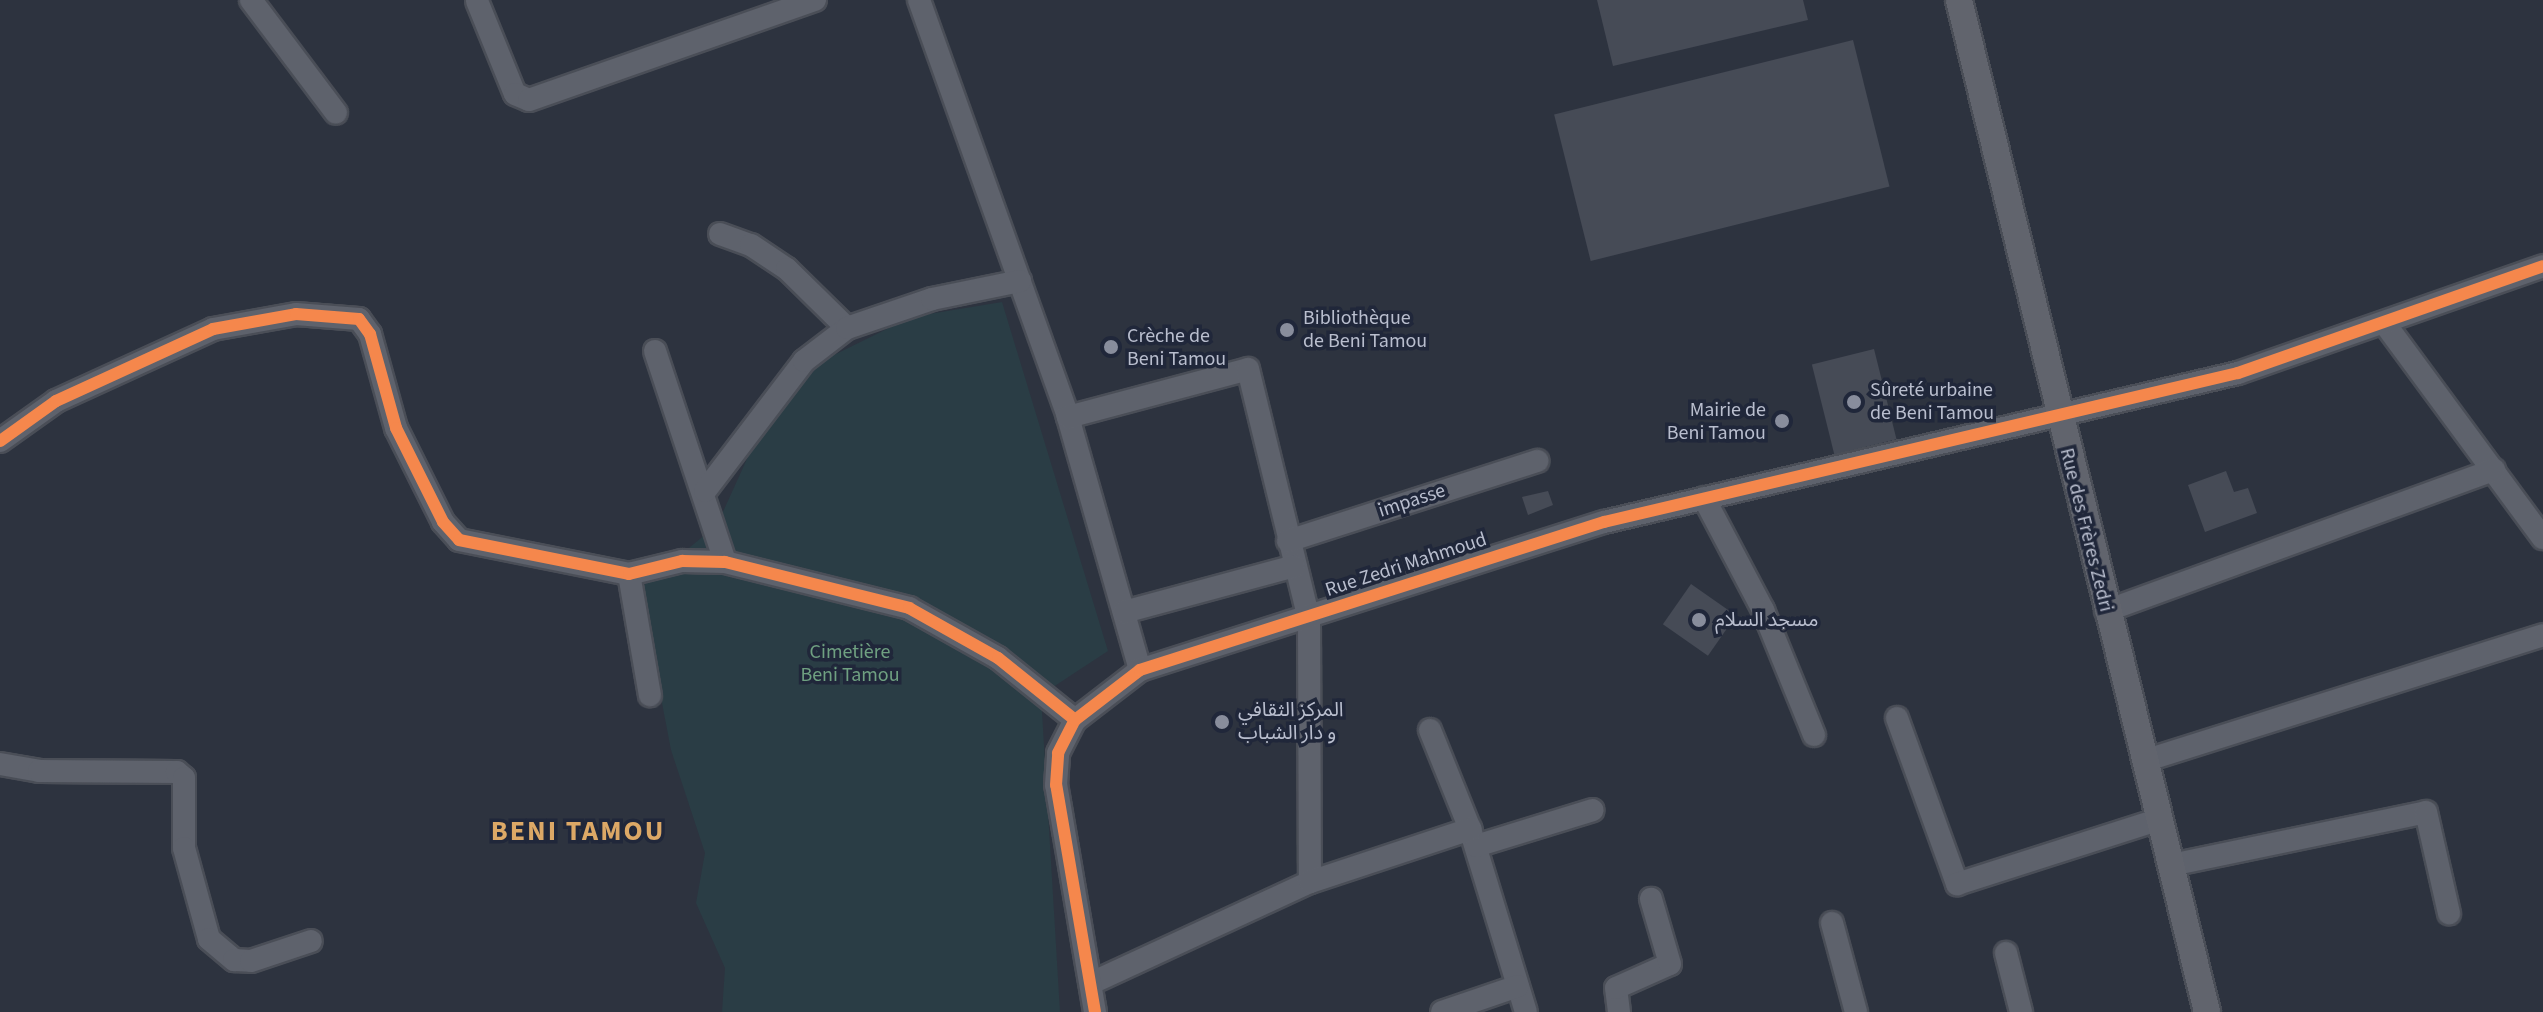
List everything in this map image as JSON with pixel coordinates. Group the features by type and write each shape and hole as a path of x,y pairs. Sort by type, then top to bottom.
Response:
{"main road":[{"name":"Rue des Frères Zedri","path":"1959,0 2057,415 2207,1012"}],"street":[{"path":"251,0 336,113"},
{"path":"477,1 515,94 529,100 815,0"},
{"path":"919,0 1068,417 1140,670"},
{"path":"720,234 751,245 787,269 847,328"},
{"name":"Rue Zedri Mahmoud","path":"1095,1012 1056,785 1058,753 1075,720 1140,670 1309,619 1604,522 2238,373 2385,324 2543,266"},
{"path":"705,491 751,423 804,361 847,328 932,299 1020,281"},
{"path":"0,441 56,401 213,329 335,312 359,319 370,334 396,428 443,522 459,540 629,574 682,561 725,562 909,608 998,658 1075,720"},
{"path":"2385,324 2543,538"},
{"path":"655,351 705,491 725,562"},
{"path":"1068,417 1248,369 1309,619 1310,882"},
{"name":"impasse","path":"1288,541 1537,461"},
{"path":"2106,611 2494,470"},
{"path":"1704,498 1763,610 1814,735"},
{"path":"1124,612 1294,566"},
{"path":"629,574 650,695"},
{"path":"2144,761 2543,635"},
{"path":"1897,718 1957,884 2158,820"},
{"path":"1430,730 1473,837 1526,1012"},
{"path":"0,764 39,771 177,772 184,778 184,848 209,939 234,960 251,961 311,941"},
{"path":"1091,983 1310,882 1473,837 1593,810"},
{"path":"2171,865 2426,812 2449,913"},
{"path":"1619,1012 1616,988 1670,964 1651,899"},
{"path":"1832,923 1856,1012"},
{"path":"2006,953 2021,1012"},
{"path":"1442,1012 1518,986"}],"green space":[{"name":"Cimetière Beni Tamou","path":"1002,302 1108,651 1041,695 1060,1012 722,1012 725,968 696,903 705,853 671,750 640,588 717,525 761,428 824,360 911,317"}],"building":[{"path":"1597,0 1803,0 1808,20 1613,66"},
{"path":"1853,40 1890,187 1591,261 1554,115"},
{"name":"Sûreté urbaine de Beni Tamou","path":"1874,349 1896,439 1834,455 1812,364"},
{"path":"2226,471 2234,492 2248,488 2257,513 2205,532 2188,485"},
{"path":"1548,491 1553,505 1528,515 1522,497"},
{"name":"مسجد السلام","path":"1691,584 1736,616 1708,656 1663,624"}],"cycle path":[{"path":"1095,1012 1056,785 1058,753 1075,720 1140,670 1604,522 2238,373 2543,266"},
{"path":"0,441 56,401 213,329 296,314 359,319 370,334 396,428 443,522 459,540 629,574 682,561 725,562 909,608 998,658 1075,720"}],"place":[{"name":"Bibliothèque de Beni Tamou","path":"1287,330"},
{"name":"Crèche de Beni Tamou","path":"1111,347"},
{"name":"Sûreté urbaine de Beni Tamou","path":"1854,402"},
{"name":"Mairie de Beni Tamou","path":"1782,421"},
{"name":"مسجد السلام","path":"1699,620"},
{"name":"المركز الثقافي و دار الشباب","path":"1222,722"}],"district":[{"name":"BENI TAMOU","path":"578,831"}]}
